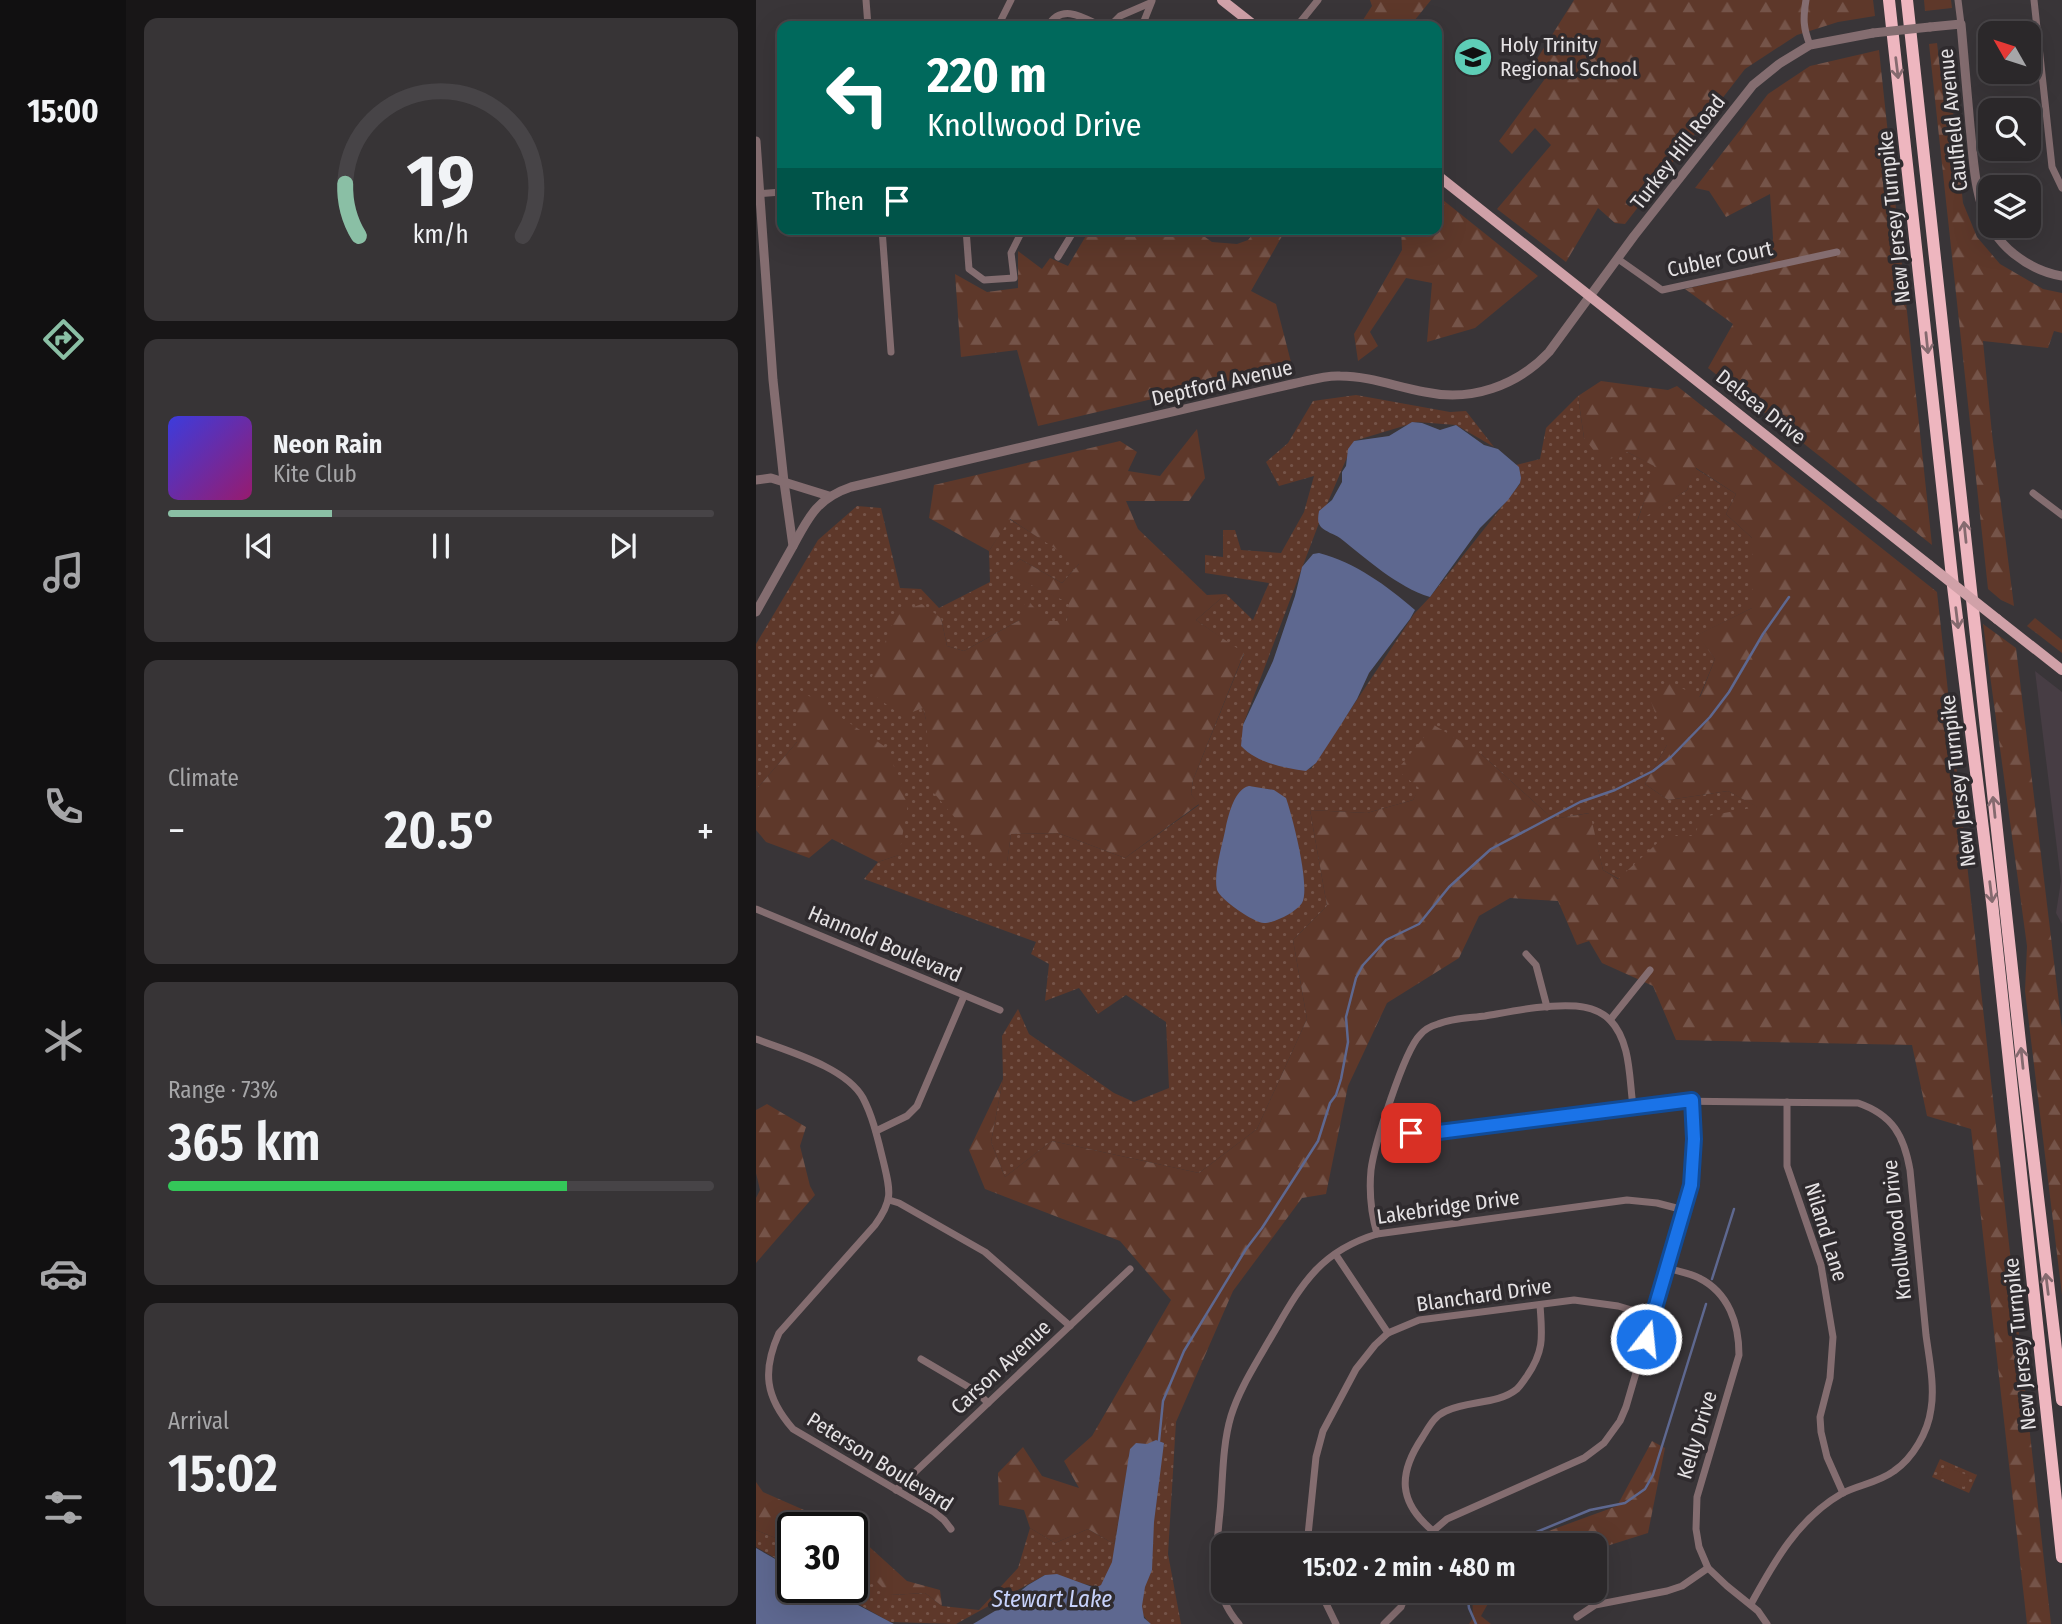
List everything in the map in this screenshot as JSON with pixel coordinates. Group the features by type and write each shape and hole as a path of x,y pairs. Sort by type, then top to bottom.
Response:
{"highway":[{"name":"New Jersey Turnpike","path":"1889,0 1953,586 1992,902 2062,1557"},
{"name":"New Jersey Turnpike","path":"1907,0 2023,1070 2062,1400"}],"main road":[{"path":"1222,0 1249,21"},
{"name":"Delsea Drive","path":"1442,179 2062,670"}],"street":[{"path":"866,0 868,21"},
{"path":"1000,21 1011,0"},
{"path":"1301,21 1318,0"},
{"path":"1806,0 1802,17 1810,45"},
{"name":"Caulfield Avenue","path":"1958,0 1975,181 1982,209 1989,227 2008,249 2029,266 2062,276"},
{"path":"2034,0 2052,167 2062,188"},
{"path":"1115,21 1151,2"},
{"path":"1145,21 1151,2"},
{"path":"1050,21 1063,13 1073,13 1090,21"},
{"name":"Turkey Hill Road","path":"1589,297 1753,85 1779,64 1810,45 1873,33 1961,24"},
{"path":"756,141 757,193 783,482 793,546"},
{"path":"757,193 777,192"},
{"path":"881,235 891,352"},
{"path":"966,235 969,269 984,280 1014,278 1011,253 1020,235"},
{"path":"1058,257 1071,235"},
{"name":"Cubler Court","path":"1618,259 1662,290 1837,252"},
{"name":"Deptford Avenue","path":"829,496 851,487 1339,375 1375,380 1429,393 1458,395 1493,388 1506,384 1535,367 1589,297"},
{"path":"756,480 771,478 829,496 810,516 756,612"},
{"path":"2033,493 2062,515"},
{"name":"Hannold Boulevard","path":"756,909 1000,1010"},
{"path":"1526,954 1536,965 1547,1007"},
{"path":"1610,1020 1650,970"},
{"path":"876,1131 907,1116 917,1106 964,996"},
{"path":"1377,1234 1371,1209 1373,1157 1406,1056 1420,1034 1429,1027 1446,1021 1547,1007 1589,1008 1610,1020 1620,1035 1626,1049 1633,1106"},
{"path":"756,1039 825,1067 852,1084 863,1097 876,1131 891,1191 890,1200 900,1203 985,1252 1070,1326"},
{"path":"1540,1305 1541,1348 1537,1362 1518,1388 1492,1401 1443,1412 1434,1418 1410,1457 1405,1473 1407,1497 1418,1519 1433,1531 1447,1519 1584,1458 1604,1443 1620,1422 1684,1210 1692,1172 1692,1100"},
{"name":"Knollwood Drive","path":"1383,1126 1423,1134 1692,1100 1858,1103 1871,1108 1895,1127 1903,1139 1910,1170 1932,1407 1920,1441 1896,1471 1843,1493 1813,1515 1787,1542 1751,1604"},
{"name":"Niland Lane","path":"1787,1102 1787,1166 1821,1265 1833,1337 1830,1378 1820,1417 1821,1432 1827,1457 1843,1493"},
{"name":"Peterson Boulevard","path":"890,1200 876,1225 779,1333 770,1354 768,1374 771,1396 780,1415 793,1429 934,1513 951,1529"},
{"name":"Lakebridge Drive","path":"1239,1624 1226,1608 1220,1591 1216,1559 1231,1415 1244,1385 1301,1285 1323,1262 1356,1241 1377,1234 1627,1200 1657,1203 1684,1210"},
{"path":"1336,1255 1388,1333"},
{"name":"Kelly Drive","path":"1667,1268 1700,1278 1714,1289 1732,1310 1739,1336 1739,1355 1697,1497 1696,1529 1699,1547 1708,1568 1751,1604 1767,1624"},
{"name":"Carson Avenue","path":"896,1490 1130,1269"},
{"name":"Blanchard Drive","path":"1308,1533 1315,1457 1323,1431 1356,1369 1388,1333 1419,1320 1564,1301 1595,1301 1652,1316"},
{"path":"921,1359 977,1392 988,1403"},
{"path":"1577,1617 1595,1605 1667,1591 1695,1578 1708,1568"},
{"path":"1326,1603 1336,1624"},
{"path":"1384,1624 1402,1603"}],"shaded area":[{"path":"2035,671 2062,692 2062,924 2056,913 2061,881"}],"green space":[{"path":"1370,0 1431,0 1414,21 1362,21 1372,6"},
{"path":"1574,0 1873,0 1875,16 1838,22 1797,35 1745,69 1625,224 1615,223 1598,208 1566,262 1497,209 1551,145 1535,128 1512,154 1499,141 1547,76 1530,70"},
{"path":"1924,0 1951,0 1952,8 1925,11"},
{"path":"1937,43 1944,102 1952,102 1963,203 1977,237 2000,264 2043,289 2062,293 2062,333 2054,331 2048,348 1983,341 2014,606 1988,589 1929,44"},
{"path":"1879,50 1932,545 1708,368 1733,324 1685,289 1769,270 1773,238 1770,194 1726,217 1709,191 1695,188 1768,94 1810,66"},
{"path":"1442,202 1538,276 1475,328 1427,342 1432,283 1406,278 1370,332 1378,346 1358,361 1354,334 1402,250 1401,235 1442,235"},
{"path":"1086,235 1202,235 1212,242 1237,244 1248,240 1252,235 1283,235 1251,291 1276,304 1292,366 1038,426 1017,350 961,357 955,274 987,292 1018,288 1018,251 1042,269 1050,258 1068,266"},
{"path":"1601,381 1668,390 1677,386 1937,592 2051,1624 2027,1624 1971,1129 1927,1116 1912,1045 1676,1040 1653,986 1602,963 1589,941 1577,945 1558,901 1510,898 1479,916 1459,958 1387,1003 1348,1086 1326,1194 1302,1198 1233,1291 1176,1422 1167,1416 1164,1445 1131,1447 1114,1544 1088,1529 1055,1543 1030,1528 1024,1510 999,1505 998,1473 1023,1447 1042,1476 1079,1488 1064,1461 1092,1436 1171,1300 1120,1241 985,1189 969,1150 1003,1079 991,1142 1005,1177 1052,1141 1199,1173 1257,1129 1307,1019 1293,940 1327,906 1310,810 1367,813 1413,800 1419,788 1397,770 1434,725 1481,754 1553,819 1590,813 1603,870 1618,879 1665,836 1694,836 1702,817 1757,807 1728,791 1668,800 1645,784 1667,745 1650,699 1669,682 1700,697 1715,659 1697,635 1752,608 1752,538 1726,514 1736,494 1696,468 1687,490 1637,522 1656,467 1627,452 1603,462 1584,438 1578,396"},
{"path":"1356,395 1450,412 1466,411 1494,447 1456,425 1417,422 1354,441 1319,523 1243,725 1249,753 1311,769 1414,614 1520,484 1516,465 1540,459 1546,428 1578,396 1584,438 1627,452 1657,467 1637,521 1687,490 1695,468 1736,494 1726,514 1752,538 1752,608 1698,635 1715,659 1699,698 1667,745 1645,784 1668,800 1728,791 1758,807 1694,836 1665,837 1619,879 1603,870 1589,813 1553,819 1481,754 1420,788 1413,800 1367,813 1310,810 1327,906 1293,940 1307,1019 1257,1129 1199,1173 1052,1141 1005,1177 991,1142 1003,1079 1002,1036 1018,1009 1029,1034 1114,1093 1134,1102 1169,1088 1166,1022 1126,995 1098,1014 1079,988 1045,1001 1049,964 1031,954 1036,942 864,879 878,862 899,855 797,689 797,742 756,790 756,644 818,540 857,506 881,508 900,588 921,589 939,608 990,582 989,551 1009,519 1080,563 1062,583 1020,559 1007,573 1070,603 1067,622 1020,620 964,651 947,646 941,618 923,707 926,720 1007,862 1011,834 1058,833 1125,858 1199,805 1191,794 1193,780 1244,654 1196,620 1226,594 1253,620 1269,583 1205,573 1205,555 1223,557 1223,530 1235,530 1241,550 1281,553 1304,512 1314,476 1279,486 1266,462 1288,443 1313,401"},
{"path":"1197,429 1205,478 1189,501 1126,501 1138,529 1207,595 1226,594 1196,620 1244,653 1193,780 1191,794 1199,804 1125,858 1058,833 1011,834 1007,863 994,864 933,792 923,708 902,716 867,690 896,613 922,604 941,618 947,646 964,651 1020,620 1026,598 1046,621 1067,621 1069,603 1006,573 1020,559 1062,583 1079,564 1010,519 989,551 929,518 934,485 1120,441 1137,452 1128,471 1160,476"},
{"path":"2035,618 2062,640 2062,653 2027,626"},
{"path":"1983,624 2016,648 2062,1028 2062,1295 2025,991 2027,946"},
{"path":"797,688 887,748 908,804 899,855 878,862 832,839 809,858 766,842 756,830 756,790 797,742"},
{"path":"767,1104 806,1127 800,1146 810,1186 815,1195 756,1263 756,1198 760,1190 756,1173 756,1110"},
{"path":"1167,1415 1176,1422 1168,1554 1181,1624 1150,1624 1143,1615 1098,1587 1045,1575 956,1624 890,1622 856,1603 868,1603 868,1572 891,1595 925,1593 942,1606 979,1610 1018,1568 1030,1528 1055,1543 1088,1529 1114,1544 1131,1447"},
{"path":"1652,1441 1665,1448 1648,1533 1607,1546 1607,1533 1543,1533 1617,1506"},
{"path":"1940,1459 1977,1475 1969,1493 1932,1477"},
{"path":"1945,1466 1969,1476 1964,1487 1940,1477"},
{"path":"756,1482 763,1492 809,1512 777,1512 777,1539 756,1530"},
{"path":"756,1530 777,1539 777,1559 756,1547"},
{"path":"868,1546 907,1581 940,1590 942,1606 925,1593 890,1595 868,1573"},
{"path":"1472,1603 1488,1603 1481,1616 1491,1624 1469,1624 1473,1618"}],"water":[{"path":"1412,422 1440,430 1456,425 1484,445 1498,449 1519,467 1521,478 1508,500 1480,528 1430,597 1406,587 1383,572 1340,538 1323,529 1318,519 1319,511 1332,500 1342,482 1348,449 1354,441 1389,436"},
{"path":"1313,554 1333,557 1370,576 1415,610 1369,673 1357,699 1316,763 1306,771 1263,761 1241,746 1243,725 1273,661 1302,567"},
{"path":"1249,786 1274,790 1286,798 1302,867 1302,903 1290,913 1269,923 1259,922 1246,915 1224,899 1217,890 1217,867 1233,802 1244,788"},
{"name":"Stewart Lake","path":"1156,1440 1164,1443 1154,1522 1152,1570 1145,1587 1142,1606 1144,1618 1151,1624 973,1624 1045,1575 1057,1574 1095,1588 1101,1585 1112,1562 1130,1449 1136,1443 1147,1444"},
{"path":"756,1548 777,1560 777,1603 854,1603 894,1624 756,1624"}],"waterway":[{"path":"1159,1441 1163,1401 1184,1351 1246,1249 1318,1141 1341,1079 1348,1042 1346,1017 1356,978 1363,965 1386,940 1419,924 1449,887 1491,849 1580,802 1615,790 1653,771 1671,757 1710,717 1729,692 1763,634 1789,597"},
{"path":"1712,1279 1734,1209"},
{"path":"1534,1533 1590,1510 1625,1503 1645,1489 1653,1475 1706,1304"},
{"path":"1468,1603 1476,1624"}],"place":[{"name":"Holy Trinity Regional School","path":"1473,57"}],"route":[{"path":"1411,1133 1423,1134 1692,1100 1694,1139 1691,1185 1646,1339"}]}
